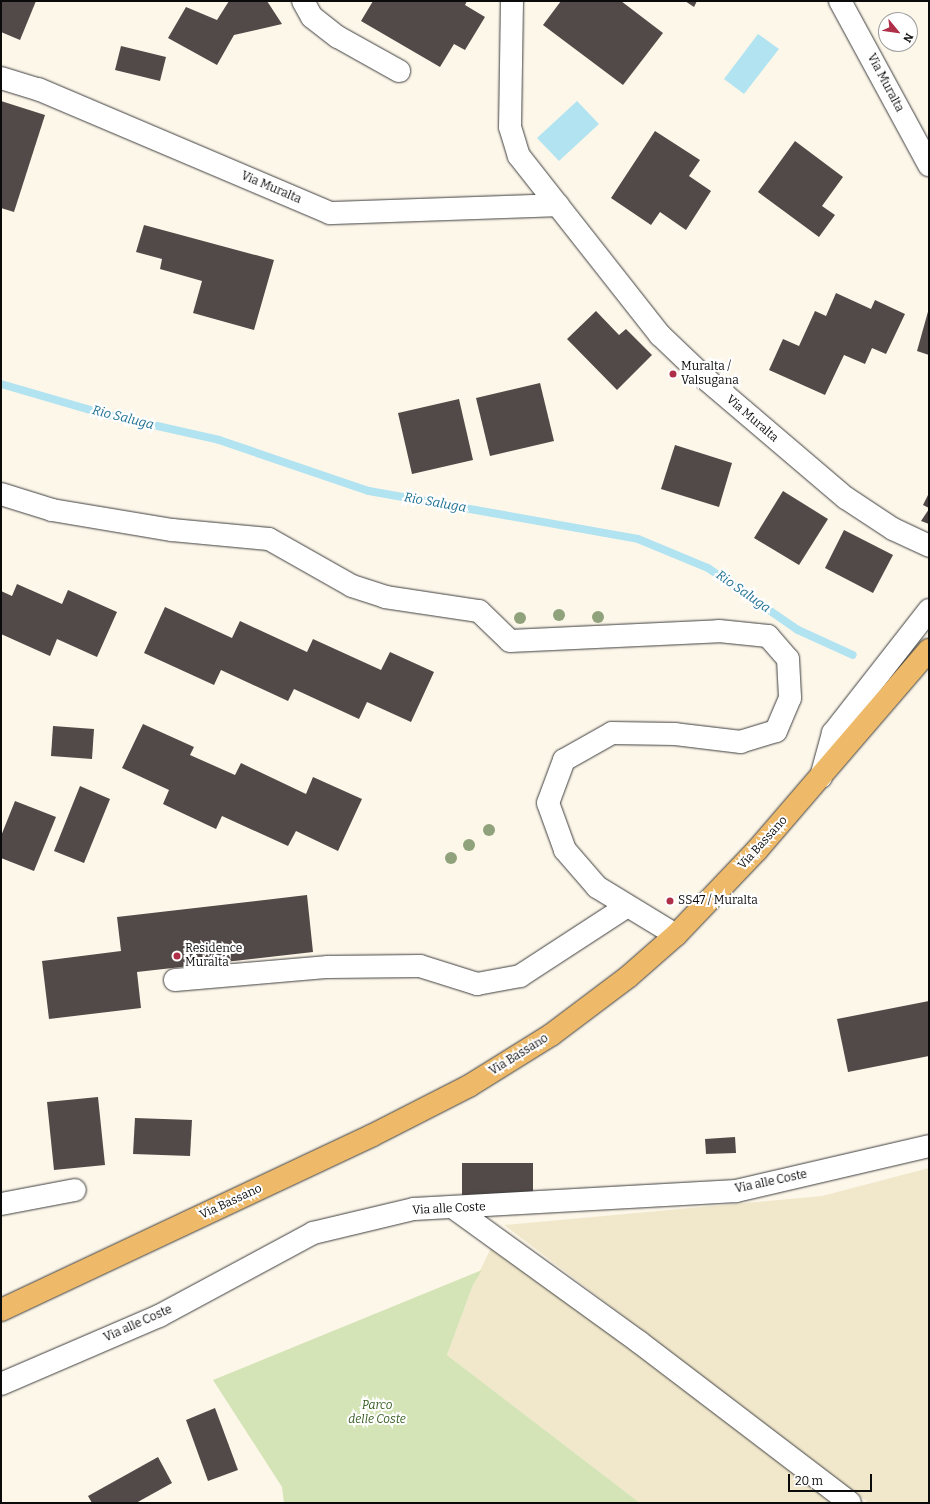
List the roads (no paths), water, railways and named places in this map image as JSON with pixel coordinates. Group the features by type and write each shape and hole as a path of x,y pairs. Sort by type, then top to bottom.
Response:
{"main road":[{"name":"Via Bassano","path":"1,1310 371,1136 469,1086 551,1035 628,977 676,935 821,777 929,650"}],"street":[{"path":"303,1 312,17 338,37 399,71"},
{"name":"Via Muralta","path":"512,1 510,127 519,156 660,334 700,373 846,498 893,528 929,546"},
{"name":"Via Muralta","path":"840,1 929,165"},
{"name":"Via Muralta","path":"1,78 38,89 330,213 558,205"},
{"path":"1,494 52,510 172,530 269,539 352,586 385,597 479,611 510,641 719,631 768,636 788,659 790,698 776,731 741,742 675,734 612,732 564,760 548,803 565,850 597,887 626,907 676,935"},
{"path":"893,528 929,555"},
{"path":"821,777 833,733 929,610"},
{"path":"175,980 328,967 420,966 477,984 520,976 626,907"},
{"name":"Via alle Coste","path":"1,1384 159,1316 313,1233 414,1209 454,1208 736,1191 929,1146"},
{"path":"1,1204 75,1190"},
{"path":"454,1208 639,1342 850,1503"}],"water":[{"path":"758,34 779,49 744,94 724,79"},
{"path":"577,101 599,124 559,161 537,138"}],"waterway":[{"name":"Rio Saluga","path":"1,384 104,414 219,440 369,491 638,539 708,568 798,630 853,655"}],"place":[{"name":"Muralta / Valsugana","path":"673,374"},
{"name":"SS47 / Muralta","path":"670,901"},
{"name":"Residence Muralta","path":"177,956"}],"park label":[{"name":"Parco delle Coste","path":"377,1413"}]}
